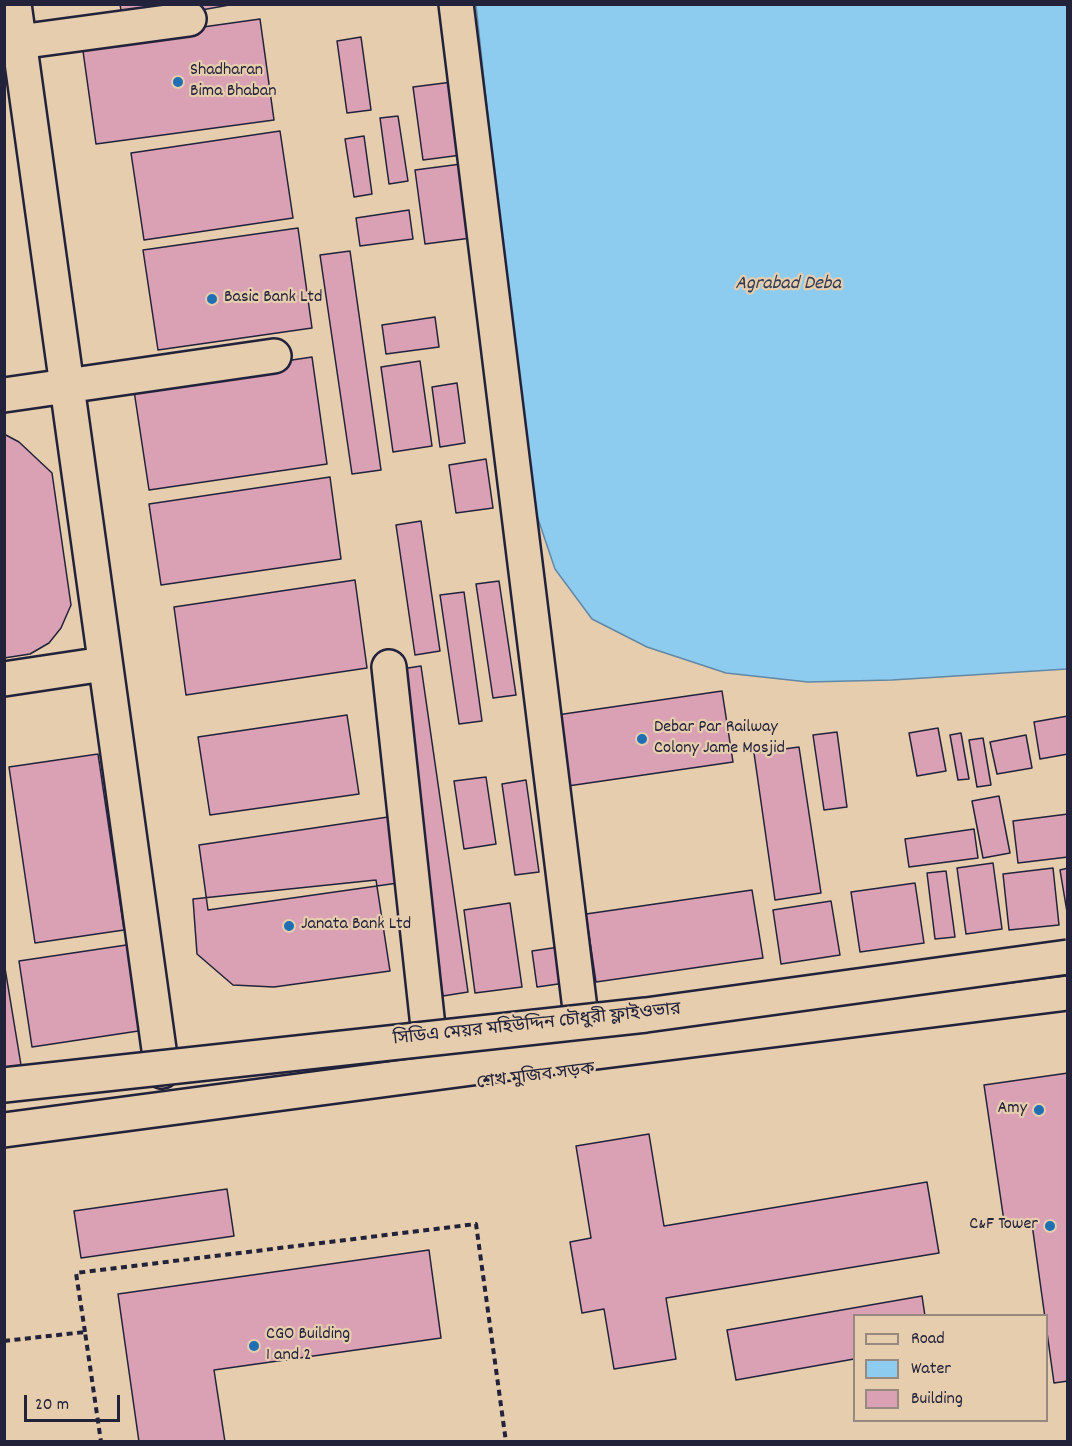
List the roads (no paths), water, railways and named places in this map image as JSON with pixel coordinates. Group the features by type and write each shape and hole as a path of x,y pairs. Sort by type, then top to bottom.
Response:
{"main road":[{"path":"14,4 65,386 162,1071"},
{"path":"456,4 581,1017"},
{"path":"19,42 189,19"},
{"path":"4,395 273,356"},
{"path":"4,679 104,664"},
{"path":"389,666 429,1036"},
{"path":"4,1090 1068,958"},
{"name":"সিডিএ মেয়র মহিউদ্দিন চৌধুরী ফ্লাইওভার","path":"4,1085 646,1015 1068,958"},
{"path":"4,1130 540,1059 1068,993"},
{"name":"শেখ মুজিব সড়ক","path":"4,1145 1068,1011"}],"water":[{"name":"Agrabad Deba","path":"476,5 1067,5 1067,669 892,680 808,682 726,673 647,647 592,619 555,569 534,507 513,352"}],"place":[{"name":"Shadharan Bima Bhaban","path":"178,82"},
{"name":"Basic Bank Ltd","path":"212,299"},
{"name":"Debar Par Railway Colony Jame Mosjid","path":"642,739"},
{"name":"Janata Bank Ltd","path":"289,926"},
{"name":"Amy","path":"1039,1110"},
{"name":"C&F Tower","path":"1050,1226"},
{"name":"CGO Building 1 and 2","path":"254,1346"}]}
